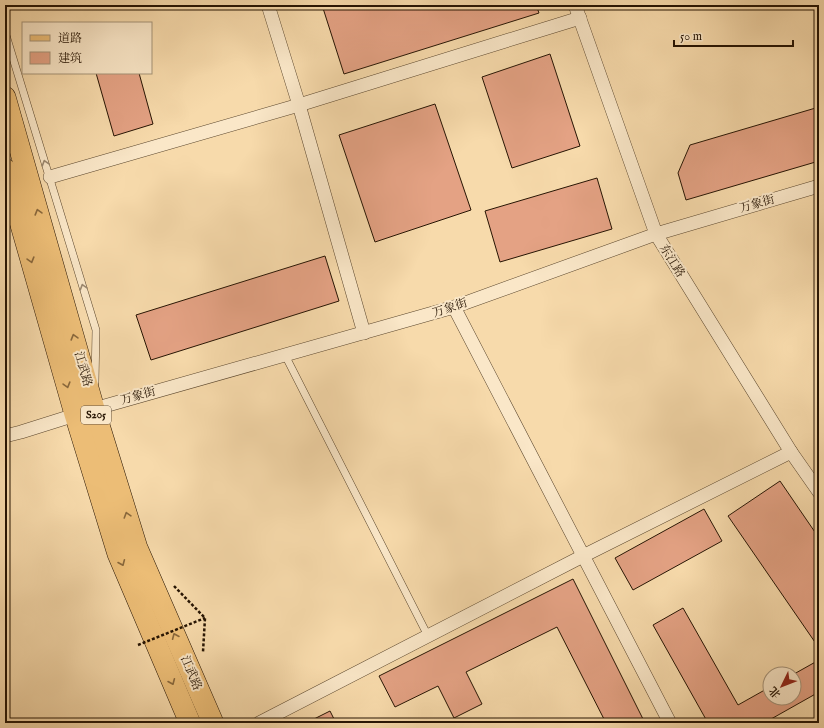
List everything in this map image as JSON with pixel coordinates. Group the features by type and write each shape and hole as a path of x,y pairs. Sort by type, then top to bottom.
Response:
{"main road":[{"name":"江武路","path":"5,97 85,411 118,554 189,723"},
{"name":"江武路","path":"5,169 85,411 137,548 213,723"}],"street":[{"path":"268,5 299,105 364,333"},
{"name":"东江路","path":"575,5 656,234 791,452 819,492"},
{"path":"50,178 299,105 580,18"},
{"name":"万象街","path":"5,436 85,411 454,307 656,234 819,186"},
{"path":"454,307 670,723"},
{"path":"259,723 583,556 791,452"}],"lane":[{"path":"5,32 96,330 85,411"},
{"path":"285,355 428,636"}],"path":[{"path":"138,645 205,618"}],"building":[{"path":"83,5 95,5 84,8"},
{"path":"322,5 536,5 539,13 344,74"},
{"path":"550,54 580,146 512,168 482,77"},
{"path":"96,74 139,74 153,124 114,136"},
{"path":"435,104 471,210 375,242 339,135"},
{"path":"819,107 819,161 686,200 678,173 690,145"},
{"path":"597,178 612,229 500,262 485,211"},
{"path":"325,256 339,301 151,360 136,315"},
{"path":"780,481 819,538 819,648 728,516"},
{"path":"704,509 722,541 633,590 615,558"},
{"path":"573,579 645,723 606,723 557,627 466,672 482,704 454,718 438,686 395,707 379,676"},
{"path":"683,608 738,705 762,692 762,706 794,706 764,723 708,723 653,625"},
{"path":"819,660 819,692 802,702 802,670"},
{"path":"330,711 336,723 306,723"}]}
